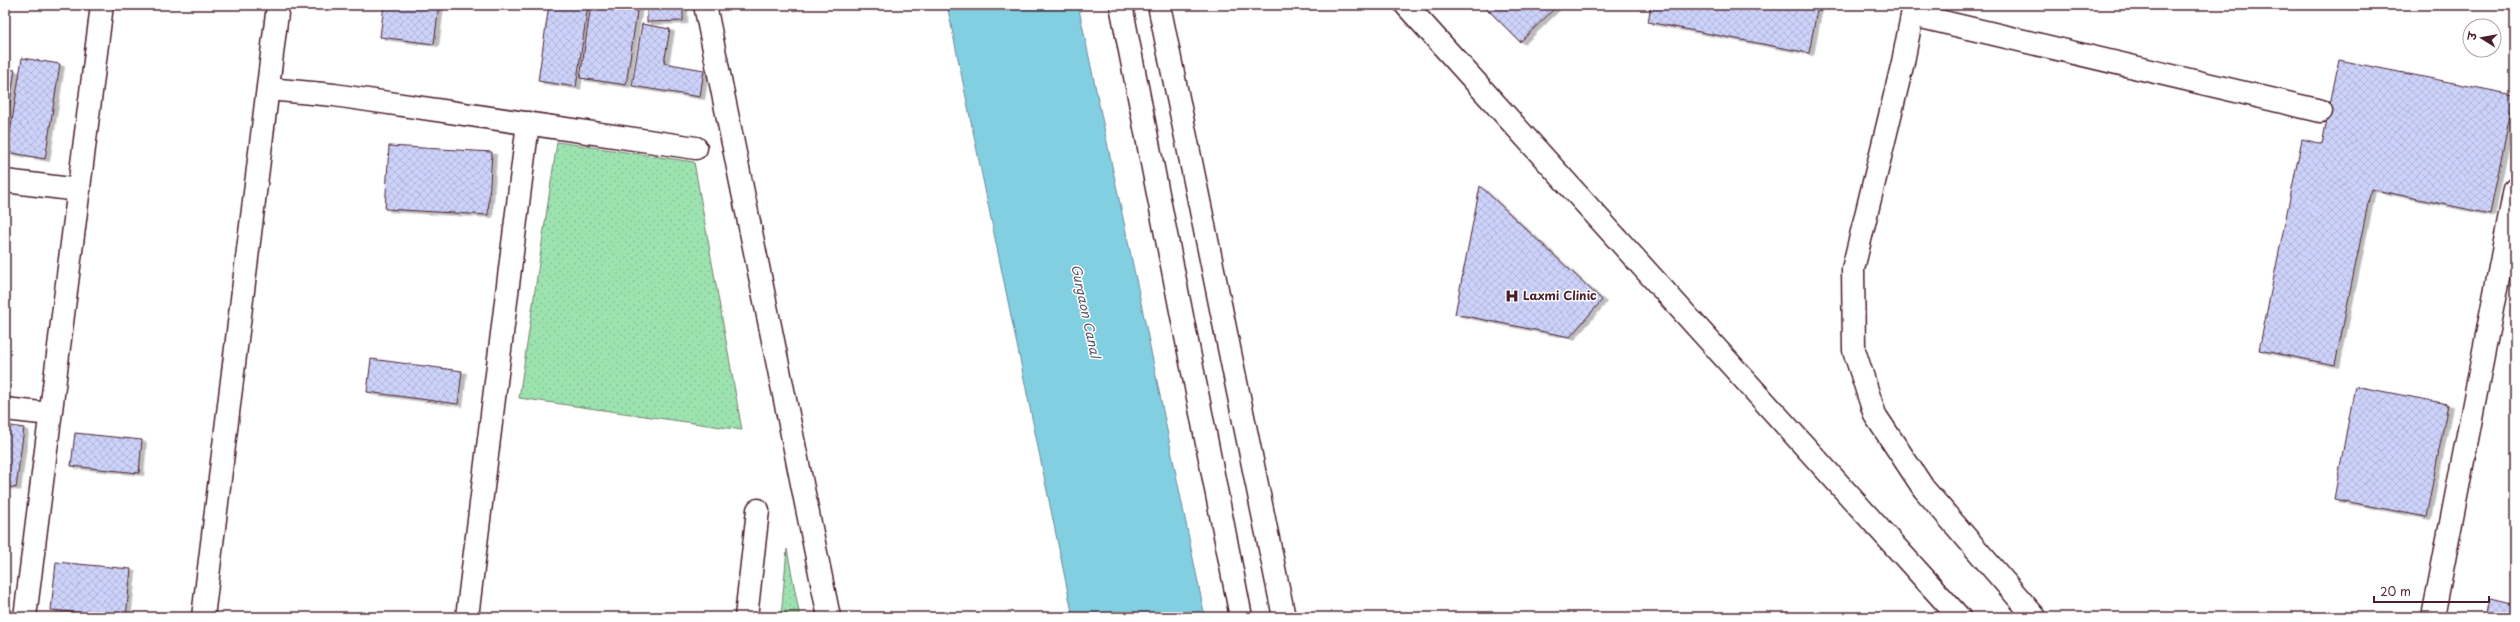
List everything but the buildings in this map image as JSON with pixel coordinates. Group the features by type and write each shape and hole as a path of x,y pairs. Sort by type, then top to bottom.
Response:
{"street":[{"path":"25,617 102,5"},
{"path":"203,617 278,5"},
{"path":"705,5 829,617"},
{"path":"1121,5 1241,617"},
{"path":"1159,5 1284,617"},
{"path":"1406,5 1959,617"},
{"path":"2035,617 1924,489 1875,415 1854,350 1853,269 1913,10 2321,111"},
{"path":"268,89 334,95 696,148"},
{"path":"467,617 528,123"},
{"path":"5,181 79,190"},
{"path":"2433,617 2515,189"},
{"path":"5,409 50,414"},
{"path":"746,617 758,510"}],"green space":[{"path":"557,142 694,162 742,430 519,398"},
{"path":"787,549 800,617 781,617"}],"water":[{"name":"Gurgaon Canal","path":"947,5 1078,5 1144,317 1205,617 1073,617"}],"place":[{"name":"Laxmi Clinic","path":"1512,296"}]}
